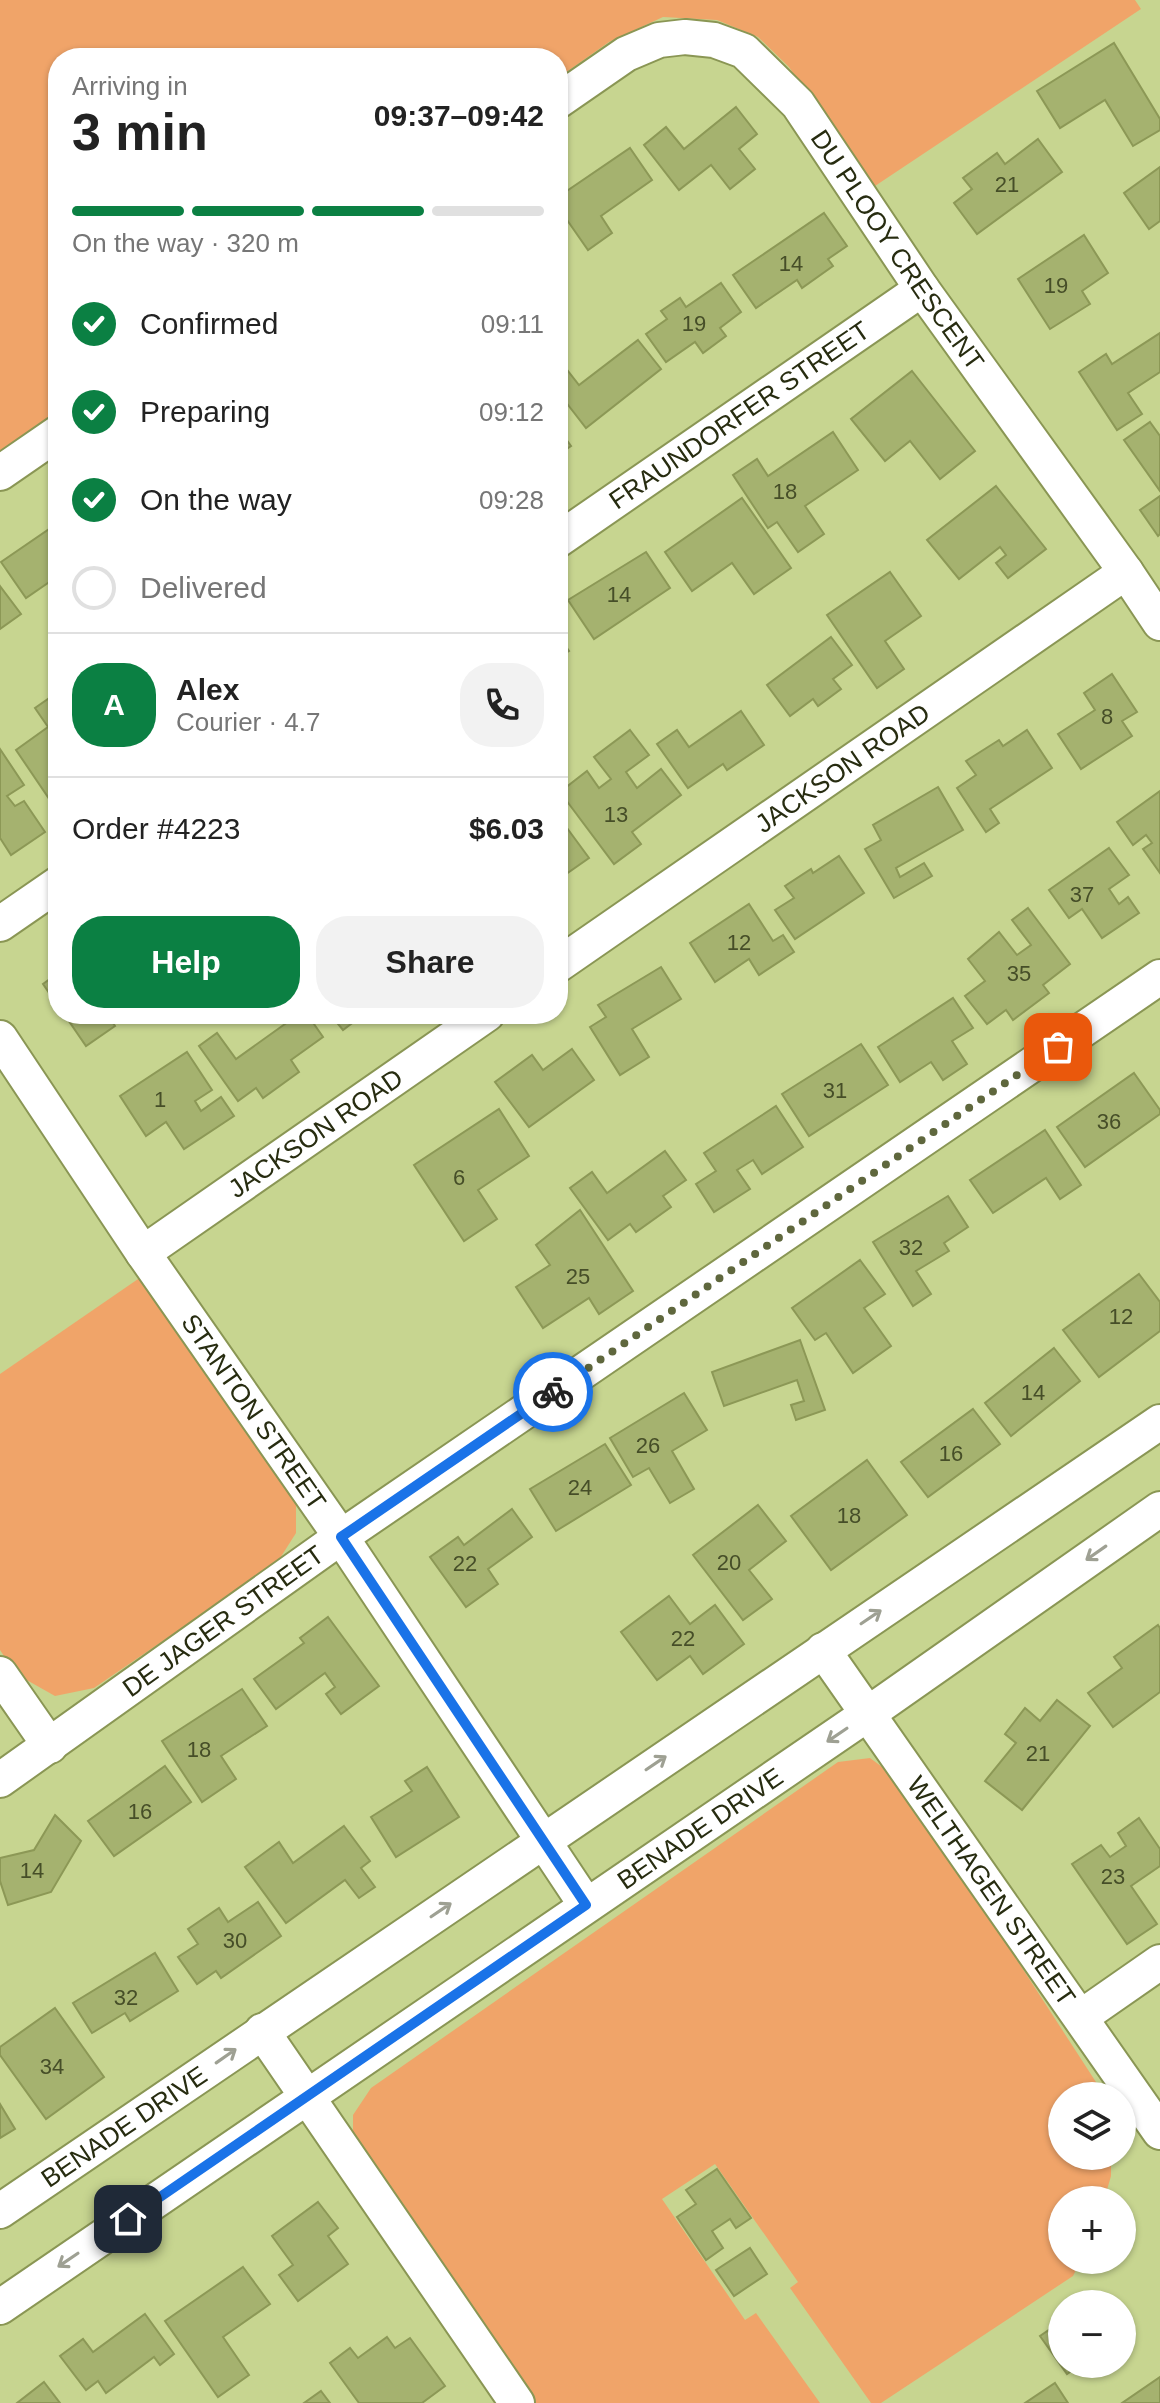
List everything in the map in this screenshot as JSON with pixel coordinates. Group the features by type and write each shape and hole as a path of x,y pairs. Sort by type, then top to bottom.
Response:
{"street":[{"name":"DU PLOOY CRESCENT","path":"568,94 626,54 659,40 685,37 714,40 744,51 798,104 922,289 1160,623"},
{"name":"FRAUNDORFER STREET","path":"568,533 922,289"},
{"path":"0,473 48,440"},
{"name":"JACKSON ROAD","path":"568,958 1126,572"},
{"path":"0,924 48,891"},
{"name":"DE JAGER STREET","path":"0,1780 341,1537 1160,977"},
{"name":"JACKSON ROAD","path":"143,1253 473,1024"},
{"name":"STANTON STREET","path":"0,1038 143,1253 341,1537 586,1905"},
{"name":"BENADE DRIVE","path":"0,2211 1160,1422"},
{"name":"BENADE DRIVE","path":"0,2307 869,1713 1160,1509"},
{"name":"WELTHAGEN STREET","path":"823,1650 1160,2132"},
{"path":"0,1674 50,1746"},
{"path":"1081,2017 1160,1962"},
{"path":"262,2031 517,2403"}],"shaded area":[{"path":"0,0 1135,0 1141,9 872,188 789,67 758,37 717,20 663,17 609,42 568,71 568,48 48,48 48,430 0,463"},
{"path":"141,1277 296,1502 296,1533 277,1563 94,1688 55,1696 16,1674 0,1650 0,1374"},
{"path":"870,1758 901,1781 1096,2082 1048,2082 1048,2170 1111,2170 1108,2186 1048,2186 1048,2274 1074,2274 881,2403 871,2403 790,2288 798,2282 715,2164 662,2199 745,2320 756,2313 820,2403 534,2403 353,2139 353,2115 371,2088 838,1762"}],"building":[{"path":"1114,43 1160,119 1160,130 1133,146 1105,100 1060,128 1037,91"},
{"path":"736,107 757,134 739,149 755,169 730,189 711,165 679,190 644,145 666,127 684,149"},
{"path":"1038,139 1062,172 977,234 954,203 972,189 963,178 997,153 1005,164"},
{"path":"630,148 652,180 601,216 612,233 588,250 568,221 568,190"},
{"path":"1160,167 1160,221 1149,229 1124,193"},
{"path":"824,213 847,246 828,259 833,266 802,288 797,280 756,308 733,275"},
{"path":"1084,235 1108,273 1082,291 1090,304 1050,329 1018,279"},
{"path":"721,283 741,312 720,328 726,336 703,353 695,342 666,362 646,334 667,319 661,311 680,298 686,307"},
{"path":"1160,333 1160,372 1128,393 1142,414 1117,430 1079,372 1106,354 1112,364"},
{"path":"638,340 661,369 586,428 568,405 568,371 579,385"},
{"path":"912,371 975,451 940,479 910,441 885,461 851,419"},
{"path":"1150,422 1160,436 1160,491 1124,440"},
{"path":"833,432 858,470 805,506 824,534 798,552 777,522 768,528 733,475 757,459 768,476"},
{"path":"996,486 1046,549 1008,578 996,563 1006,555 1000,547 959,579 927,540"},
{"path":"1160,496 1160,534 1158,536 1140,510"},
{"path":"742,498 791,568 754,594 732,563 692,591 665,552"},
{"path":"48,530 48,583 26,598 1,562"},
{"path":"646,552 670,588 594,639 568,600"},
{"path":"890,572 921,616 885,641 904,669 877,688 827,615"},
{"path":"0,586 21,614 0,629"},
{"path":"831,637 852,665 833,679 841,689 818,706 813,699 790,716 767,685"},
{"path":"1112,674 1137,712 1122,721 1132,736 1081,769 1058,734 1095,710 1084,693"},
{"path":"48,699 48,727 35,708"},
{"path":"741,711 764,745 727,770 723,764 688,788 657,744 677,730 689,747"},
{"path":"48,727 48,797 16,750"},
{"path":"630,730 649,755 626,772 637,788 661,769 681,795 632,832 641,844 614,864 568,803 568,786 587,771 599,788 611,779 594,757"},
{"path":"1027,730 1052,768 990,809 999,823 986,832 957,788 976,775 966,761 999,740 1003,746"},
{"path":"0,749 24,785 7,796 15,806 24,801 45,832 11,855 0,838"},
{"path":"938,787 963,830 896,868 900,877 924,863 932,876 894,898 865,849 881,840 873,825"},
{"path":"1160,791 1160,873 1143,849 1152,843 1146,835 1133,845 1117,822"},
{"path":"568,829 589,858 568,873"},
{"path":"1109,848 1129,875 1109,889 1119,904 1128,897 1139,913 1102,938 1082,909 1069,918 1049,890"},
{"path":"839,856 864,893 795,939 775,910 794,898 785,886"},
{"path":"749,904 773,941 783,935 794,952 759,975 749,959 715,982 690,943"},
{"path":"1028,908 1070,964 1043,985 1049,993 1013,1020 1006,1010 987,1024 965,996 985,981 968,959 999,932 1017,955 1031,945 1012,920"},
{"path":"661,967 681,999 632,1029 649,1057 620,1075 590,1027 606,1017 598,1005"},
{"path":"953,998 973,1028 952,1041 967,1064 943,1080 931,1062 900,1082 878,1047"},
{"path":"71,1024 114,1024 115,1026 86,1046"},
{"path":"285,1024 314,1024 323,1037 291,1060 299,1072 263,1098 256,1088 238,1101 199,1046 217,1033 236,1059"},
{"path":"861,1044 888,1085 809,1136 782,1094"},
{"path":"572,1049 594,1080 529,1127 495,1082 532,1055 543,1070"},
{"path":"187,1052 212,1090 195,1101 201,1111 221,1097 234,1116 184,1149 166,1122 146,1136 120,1096"},
{"path":"1134,1073 1160,1114 1085,1167 1057,1127"},
{"path":"776,1106 803,1147 762,1174 753,1160 737,1170 750,1189 714,1212 696,1184 716,1171 704,1153"},
{"path":"499,1109 529,1156 478,1190 497,1219 464,1241 414,1165"},
{"path":"1045,1130 1081,1185 1060,1199 1046,1178 993,1213 970,1180"},
{"path":"665,1151 686,1180 663,1196 671,1207 636,1232 630,1224 608,1240 570,1188 592,1172 607,1193"},
{"path":"948,1196 968,1227 944,1243 949,1251 916,1271 931,1294 913,1306 873,1242"},
{"path":"580,1210 633,1291 599,1314 589,1298 543,1328 516,1287 550,1265 536,1245"},
{"path":"860,1260 885,1294 864,1308 891,1346 853,1373 826,1333 815,1340 792,1308"},
{"path":"1139,1274 1160,1302 1160,1331 1099,1377 1063,1330"},
{"path":"800,1340 825,1410 796,1420 791,1405 804,1401 797,1380 724,1406 712,1372"},
{"path":"1054,1348 1080,1381 1011,1436 985,1403"},
{"path":"684,1393 707,1430 672,1451 694,1489 670,1503 649,1468 633,1477 610,1438"},
{"path":"973,1409 1000,1444 928,1497 901,1462"},
{"path":"605,1444 631,1485 556,1531 530,1489"},
{"path":"867,1460 907,1515 831,1570 791,1516"},
{"path":"758,1505 786,1541 749,1570 772,1599 743,1620 693,1555"},
{"path":"512,1509 532,1537 488,1569 498,1584 466,1607 430,1557 458,1537 464,1545"},
{"path":"669,1596 690,1624 715,1605 744,1644 703,1674 690,1656 657,1680 621,1632"},
{"path":"328,1617 379,1686 341,1714 326,1694 335,1687 325,1673 276,1709 254,1679 304,1643 300,1638"},
{"path":"1158,1625 1160,1692 1113,1727 1088,1693 1122,1668 1114,1657"},
{"path":"242,1689 267,1726 221,1756 236,1779 202,1802 162,1741"},
{"path":"1057,1700 1090,1726 1022,1810 985,1781 1016,1743 1005,1734 1025,1708 1040,1721"},
{"path":"165,1766 191,1802 114,1856 88,1821"},
{"path":"427,1767 459,1817 396,1857 371,1817 412,1791 405,1781"},
{"path":"55,1815 81,1841 51,1892 8,1905 0,1881 0,1858 34,1850"},
{"path":"1139,1818 1160,1849 1160,1866 1131,1886 1157,1924 1127,1944 1072,1864 1101,1845 1110,1857 1126,1846 1118,1833"},
{"path":"344,1826 370,1861 361,1868 375,1887 359,1898 345,1880 286,1923 245,1867 279,1842 293,1863"},
{"path":"258,1902 281,1936 221,1978 216,1971 197,1984 178,1957 198,1944 188,1929 219,1908 228,1922"},
{"path":"155,1953 178,1991 130,2021 125,2013 92,2033 73,2003"},
{"path":"55,2008 104,2077 46,2119 0,2055 0,2047"},
{"path":"0,2104 15,2129 0,2138"},
{"path":"717,2169 751,2218 736,2228 730,2219 712,2231 723,2248 706,2260 677,2217 696,2204 686,2190"},
{"path":"318,2202 338,2228 328,2236 348,2264 298,2301 279,2275 293,2265 272,2236"},
{"path":"750,2248 767,2274 734,2296 716,2270"},
{"path":"243,2267 270,2304 223,2337 249,2375 218,2397 165,2321"},
{"path":"145,2314 174,2354 160,2365 154,2357 106,2393 98,2381 86,2390 60,2356 83,2339 93,2352"},
{"path":"1048,2331 1048,2347 1040,2336"},
{"path":"387,2337 395,2348 410,2338 445,2386 422,2403 359,2403 330,2363 350,2348 358,2358"},
{"path":"1160,2377 1160,2403 1122,2403"},
{"path":"44,2382 60,2403 17,2403"},
{"path":"1055,2383 1068,2403 1025,2403"},
{"path":"321,2391 330,2403 304,2403"}],"way so far":[{"path":"553,1392 1058,1047"}],"route":[{"path":"128,2219 586,1905 341,1537 553,1392"}]}
